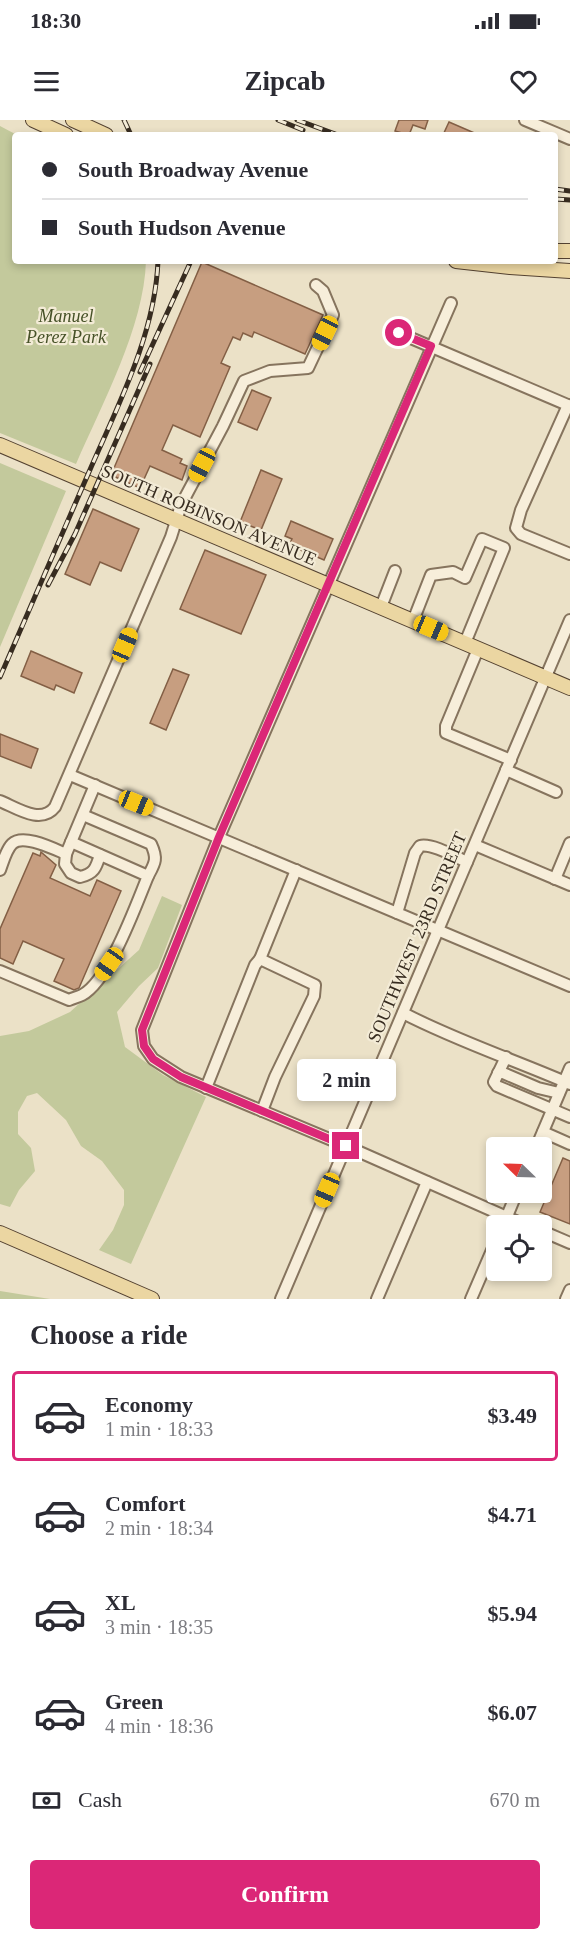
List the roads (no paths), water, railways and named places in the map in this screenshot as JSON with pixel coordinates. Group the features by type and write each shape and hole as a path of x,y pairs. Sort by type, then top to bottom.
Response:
{"main road":[{"path":"33,120 59,132"},
{"path":"73,120 99,132"},
{"path":"483,264 570,271"},
{"name":"SOUTH ROBINSON AVENUE","path":"0,445 570,688"},
{"path":"0,1233 152,1299"}],"street":[{"path":"525,120 553,132"},
{"path":"0,801 33,814 46,815 56,807 171,537 181,505 244,381 270,371 308,368 333,315 323,291 316,285"},
{"path":"451,303 219,837 142,1030 144,1046 153,1059 181,1077 346,1146 427,1182 493,1215"},
{"path":"399,333 569,405 521,510 516,528 521,534 570,554"},
{"path":"413,621 431,575 453,572 465,578 482,539 504,548 446,726 446,733 556,792"},
{"path":"381,607 395,571"},
{"name":"SOUTHWEST 23RD STREET","path":"281,1299 570,620"},
{"path":"70,775 570,986"},
{"path":"94,785 66,854 65,864 71,873 80,878 96,870 100,855"},
{"path":"0,970 69,1000 84,995 109,964 155,862 156,854 152,844 82,814"},
{"path":"0,870 10,846 22,840 38,843 66,854"},
{"path":"71,842 148,876"},
{"path":"555,879 570,843"},
{"path":"397,913 415,853 420,846 425,844 467,862"},
{"path":"475,845 570,885"},
{"path":"206,1088 296,870"},
{"path":"260,959 315,985 314,996 275,1077 262,1111"},
{"path":"403,1013 449,1035 567,1083"},
{"path":"506,1057 494,1082 497,1086 570,1117"},
{"path":"541,1137 559,1093 567,1083 570,1068"},
{"path":"498,1073 503,1072 538,1088 559,1093"},
{"path":"543,1132 570,1144"},
{"path":"376,1299 427,1182"},
{"path":"552,1235 570,1243"},
{"path":"471,1299 486,1264"},
{"path":"566,1299 570,1290"}],"railway":[{"path":"124,120 130,132"},
{"path":"278,120 303,130"},
{"path":"297,120 330,132"},
{"path":"558,189 570,191"},
{"path":"558,199 570,200"},
{"path":"0,677 133,369 150,316 158,264"},
{"path":"140,372 190,264"},
{"path":"48,585 75,534 150,364"}],"park label":[{"name":"Manuel Perez Park","path":"66,326"}]}
